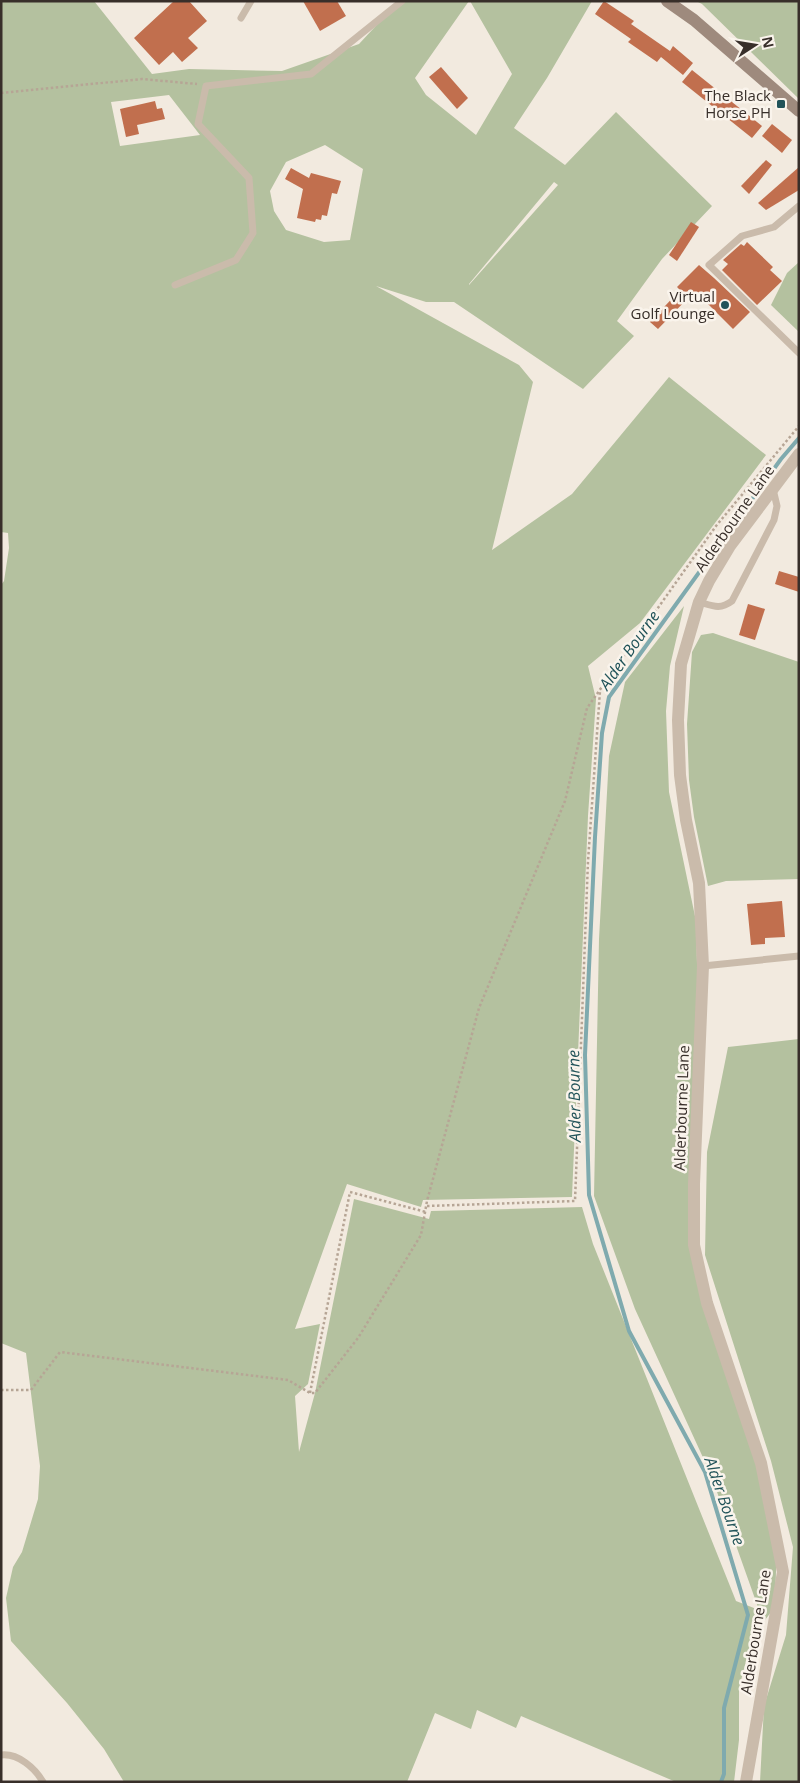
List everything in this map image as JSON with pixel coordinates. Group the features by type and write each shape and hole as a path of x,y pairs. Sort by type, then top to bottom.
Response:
{"street":[{"path":"667,1 694,20 799,111"},
{"name":"Alderbourne Lane","path":"746,1782 783,1572 761,1463 708,1303 694,1245 694,1184 703,966 699,883 686,820 680,775 678,720 681,664 699,602 730,546 797,460"}],"lane":[{"path":"242,18 251,1"},
{"path":"175,285 236,260 253,233 249,178 198,124 206,86 311,74 402,1"},
{"path":"799,206 774,227 742,236 709,265 799,352"},
{"path":"699,602 715,607 725,606 732,601 774,520 777,506 773,489"},
{"path":"703,966 799,956"},
{"path":"1,1755 18,1758 35,1770 43,1782"}],"path":[{"path":"1,93 142,79 206,86"},
{"path":"1,1390 30,1390 60,1352 288,1380 310,1393 315,1393 358,1338 421,1235 479,1008 565,801 587,708 716,526 799,426"},
{"path":"427,1206 575,1201 588,861 600,689"},
{"path":"310,1393 350,1192 426,1212"}],"green space":[{"path":"1,1 94,1 152,74 189,69 282,71 359,44 399,1 469,1 415,78 426,95 476,135 512,74 470,1 592,1 547,78 514,128 565,165 616,112 712,206 662,259 617,321 634,336 583,389 454,302 426,302 376,286 519,365 533,382 492,550 572,494 669,377 766,455 640,623 588,666 596,699 588,816 572,1197 423,1200 421,1207 347,1184 295,1329 320,1324 308,1384 295,1396 299,1452 315,1393 354,1199 429,1219 431,1211 582,1207 593,1244 736,1601 759,1610 711,1475 635,1309 594,1196 599,939 609,756 625,682 684,606 670,666 666,711 669,792 696,921 699,1046 691,1230 777,1536 775,1607 765,1620 759,1611 739,1688 739,1740 734,1782 676,1782 521,1716 516,1728 477,1710 471,1729 435,1713 407,1782 124,1782 104,1749 67,1703 11,1641 6,1598 13,1567 22,1552 38,1499 40,1466 26,1353 1,1343 1,585 4,581 9,548 8,533 1,532","holes":["169,95 200,135 120,146 111,102","325,145 363,169 350,240 324,242 286,230 274,211 270,191 286,162","554,182 558,185 469,285"]},
{"path":"696,1 799,1 799,99 702,4"},
{"path":"799,262 799,332 771,305 787,273"},
{"path":"713,633 799,662 799,879 726,881 708,886 694,817 689,780 687,724 692,652 701,635"},
{"path":"799,1039 799,1782 760,1782 764,1706 786,1635 793,1547 771,1461 705,1255 707,1152 728,1047"}],"building":[{"path":"174,1 189,1 207,21 188,38 198,48 182,62 173,52 159,65 134,38"},
{"path":"303,1 337,1 346,16 320,31"},
{"path":"604,1 634,21 631,24 670,51 673,46 693,63 683,75 661,57 657,62 628,42 631,39 595,14"},
{"path":"441,67 468,98 457,109 429,77"},
{"path":"692,70 762,126 752,138 682,82"},
{"path":"155,101 157,109 162,108 165,119 137,125 139,134 126,137 120,109"},
{"path":"772,124 792,140 782,153 762,136"},
{"path":"766,160 772,165 749,194 741,186"},
{"path":"799,167 799,190 766,210 758,203"},
{"path":"291,168 309,178 311,173 341,181 337,194 332,193 327,216 322,215 321,220 316,219 315,222 297,218 303,189 285,179"},
{"path":"691,222 699,227 677,261 669,255"},
{"path":"747,242 773,267 770,270 782,281 757,305 722,270 728,264 723,260 741,244 744,246"},
{"path":"699,265 750,312 733,329 697,293 690,301 688,298 658,329 650,322 680,290 677,287"},
{"path":"779,571 799,577 799,592 775,584"},
{"path":"748,604 765,609 755,640 739,635"},
{"path":"782,901 785,937 765,938 765,944 751,945 747,904"}],"waterway":[{"name":"Alder Bourne","path":"721,1782 724,1774 724,1708 748,1615 705,1472 629,1331 589,1195 585,1055 595,837 602,733 609,697 781,459 799,438"}],"place":[{"name":"The Black Horse PH","path":"781,104"},
{"name":"Virtual Golf Lounge","path":"725,305"}]}
